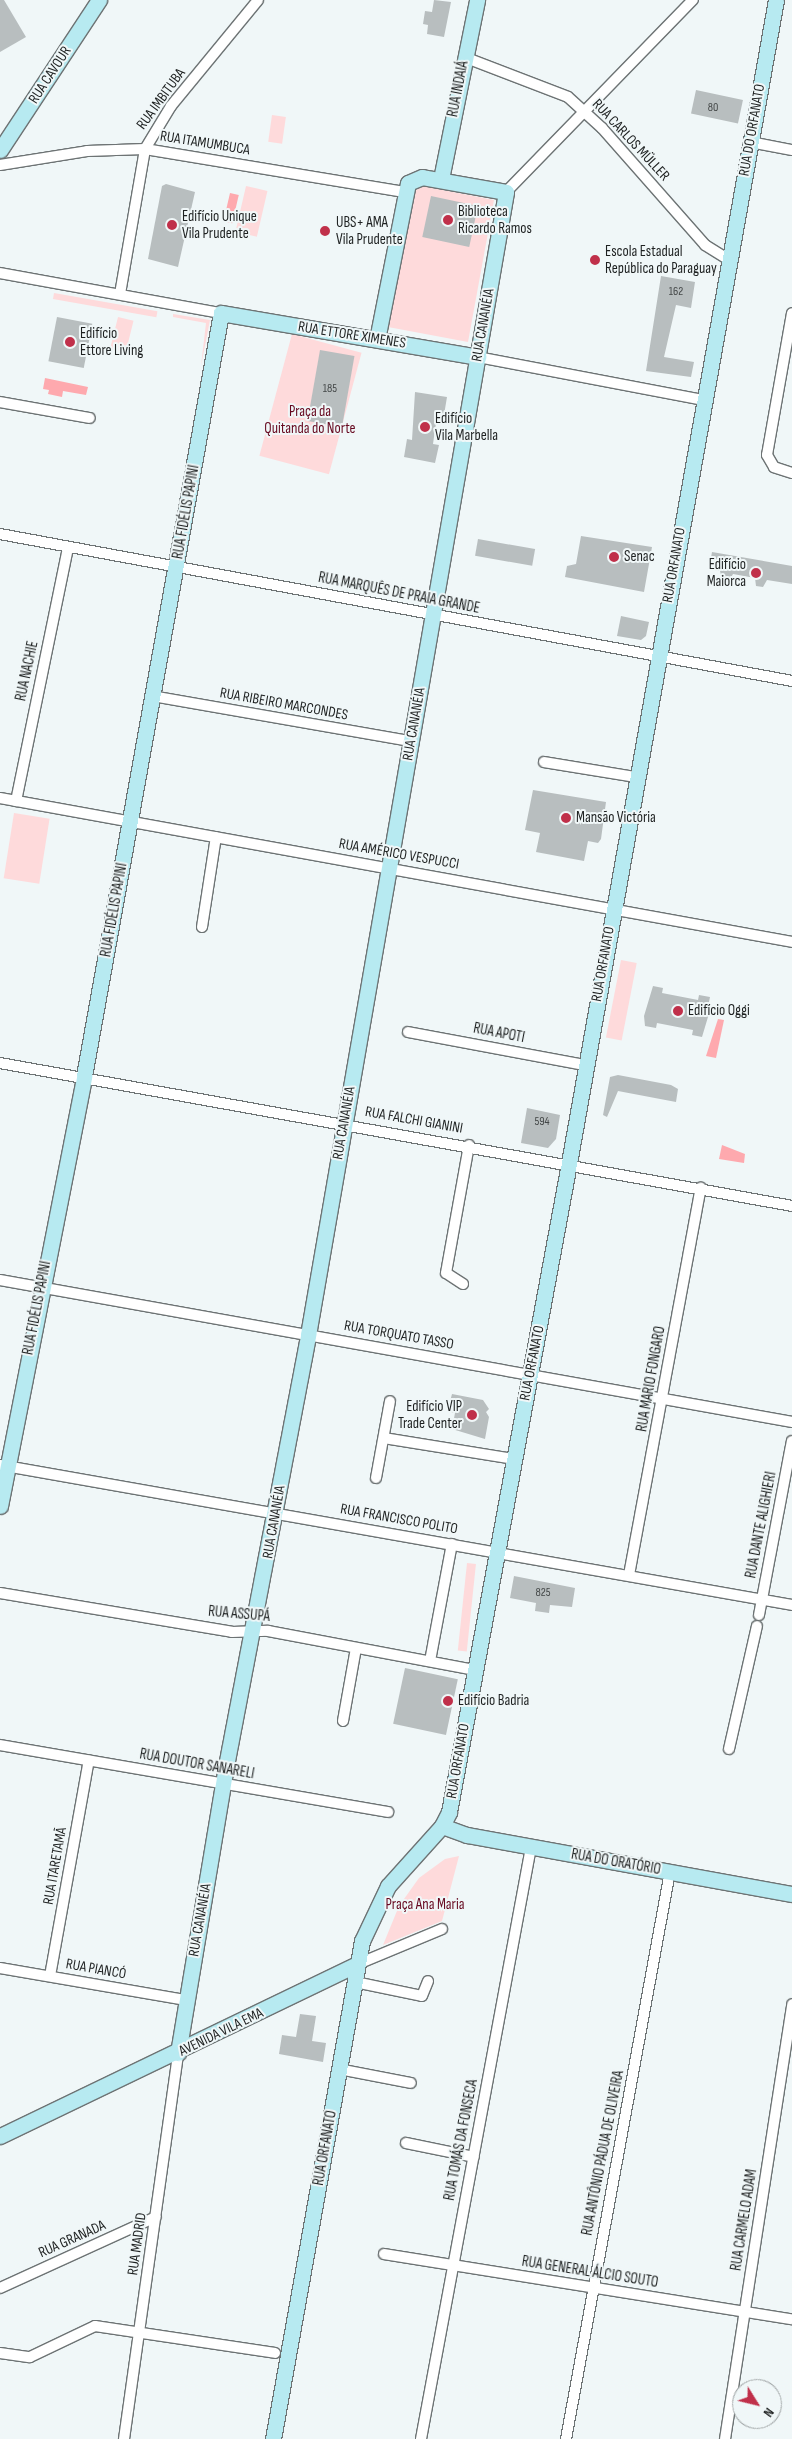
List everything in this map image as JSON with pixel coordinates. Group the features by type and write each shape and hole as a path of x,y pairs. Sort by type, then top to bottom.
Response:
{"street":[{"name":"RUA CAVOUR","path":"0,150 99,0"},
{"name":"RUA IMBITUBA","path":"120,294 144,149 171,106 258,0"},
{"name":"RUA INDAIÁ","path":"441,179 464,57 477,0"},
{"path":"377,339 404,192 413,179 441,179 506,192 693,0"},
{"name":"RUA DO ORFANATO","path":"729,260 776,0"},
{"name":"RUA CARLOS MÜLLER","path":"464,57 541,83 584,110 705,246 729,260"},
{"path":"750,142 792,150"},
{"name":"RUA ITAMUMBUCA","path":"0,166 87,152 144,149 404,192"},
{"name":"RUA CANANÉIA","path":"178,2053 223,1784 308,1335 343,1122 506,192"},
{"name":"RUA ORFANATO","path":"272,2439 358,1964 373,1914 388,1886 442,1826 449,1812 569,1163 729,260"},
{"name":"RUA ETTORE XIMENES","path":"0,273 478,357 704,400"},
{"name":"RUA FIDÉLIS PAPINI","path":"0,1506 4,1466 84,1076 221,313"},
{"path":"792,313 767,455 774,467 792,473"},
{"path":"0,402 90,418"},
{"name":"RUA MARQUÊS DE PRAIA GRANDE","path":"0,534 792,681"},
{"name":"RUA NACHIE","path":"16,801 68,547"},
{"name":"RUA RIBEIRO MARCONDES","path":"152,696 411,741"},
{"path":"544,762 636,777"},
{"name":"RUA AMÉRICO VESPUCCI","path":"0,798 792,942"},
{"path":"202,927 216,837"},
{"name":"RUA APOTI","path":"408,1032 585,1065"},
{"name":"RUA FALCHI GIANINI","path":"0,1063 343,1122 792,1206"},
{"path":"463,1284 446,1273 469,1145"},
{"name":"RUA MARIO FONGARO","path":"630,1575 701,1188"},
{"name":"RUA TORQUATO TASSO","path":"0,1280 792,1422"},
{"path":"376,1478 390,1401"},
{"path":"384,1438 514,1459"},
{"name":"RUA DANTE ALIGHIERI","path":"759,1615 792,1441"},
{"name":"RUA FRANCISCO POLITO","path":"4,1466 276,1512 792,1605"},
{"path":"430,1661 452,1544"},
{"name":"RUA ASSUPÁ","path":"0,1593 232,1632 253,1631 475,1670"},
{"path":"729,1749 757,1626"},
{"path":"343,1721 356,1648"},
{"name":"RUA DOUTOR SANARELI","path":"0,1744 388,1812"},
{"name":"RUA ITARETAMÃ","path":"50,1976 89,1760"},
{"name":"RUA DO ORATÓRIO","path":"442,1826 466,1835 792,1894"},
{"name":"RUA TOMÁS DA FONSECA","path":"421,2439 531,1847"},
{"name":"RUA ANTÔNIO PÁDUA DE OLIVEIRA","path":"566,2439 670,1872"},
{"name":"AVENIDA VILA EMA","path":"0,2136 178,2053 358,1964 442,1929"},
{"name":"RUA PIANCÓ","path":"0,1968 186,2000"},
{"path":"355,1982 422,1996 428,1981"},
{"name":"RUA CARMELO ADAM","path":"725,2439 792,2004"},
{"name":"RUA MADRID","path":"124,2439 178,2053"},
{"path":"339,2069 411,2083"},
{"path":"406,2143 474,2157"},
{"name":"RUA GRANADA","path":"0,2288 156,2217"},
{"name":"RUA GENERAL ÁLCIO SOUTO","path":"384,2254 792,2319"},
{"path":"0,2353 30,2357 95,2326 275,2353"}],"green space":[{"path":"272,115 286,117 282,144 268,142"},
{"path":"246,186 267,191 257,237 235,232"},
{"path":"422,186 494,200 468,342 388,327 411,194"},
{"path":"54,293 157,311 156,317 53,299"},
{"path":"173,314 210,320 201,366 206,323 173,317"},
{"path":"118,317 134,321 126,353 110,349"},
{"name":"Praça da Quitanda do Norte","path":"292,334 362,353 329,474 259,456"},
{"path":"14,813 50,819 39,884 4,878"},
{"path":"621,960 637,963 622,1041 606,1038"},
{"path":"467,1563 476,1564 467,1651 458,1651"},
{"name":"Praça Ana Maria","path":"459,1856 442,1921 383,1945 399,1906 419,1878 445,1859"}],"shaded area":[{"path":"230,193 239,195 232,223 223,221"},
{"path":"45,378 88,387 86,395 63,391 62,397 48,394 49,390 43,389"},
{"path":"718,1019 724,1020 716,1058 706,1056"},
{"path":"722,1145 745,1154 744,1163 719,1159"}],"building":[{"path":"0,0 4,0 26,37 0,52"},
{"path":"434,0 451,2 444,37 427,34 428,25 423,24 425,11 432,12"},
{"path":"696,90 743,100 738,123 691,113"},
{"name":"Edifício Unique Vila Prudente","path":"166,184 195,192 178,267 148,259 162,186"},
{"name":"Biblioteca Ricardo Ramos","path":"431,196 478,206 469,247 422,237"},
{"path":"661,276 695,282 691,308 676,305 664,357 694,362 691,377 646,371"},
{"name":"Edifício Ettore Living","path":"57,317 92,324 84,368 48,361"},
{"path":"320,350 354,356 342,427 307,421"},
{"name":"Edifício Vila Marbella","path":"415,392 447,397 444,415 439,414 436,423 433,444 439,445 435,463 404,457 407,439 412,440"},
{"name":"Senac","path":"581,536 652,547 644,592 565,577 567,566 576,564"},
{"path":"478,539 535,549 532,566 475,556"},
{"name":"Edifício Maiorca","path":"712,552 792,566 792,584 767,580 763,587 756,586 755,578 733,574 729,581 722,579 720,571 709,569"},
{"path":"621,616 649,622 646,636 641,640 617,636"},
{"name":"Mansão Victória","path":"533,790 606,802 601,839 598,843 588,841 584,861 536,852 540,833 525,830"},
{"name":"Edifício Oggi","path":"653,986 663,988 662,993 698,1000 699,995 710,997 708,1007 711,1007 702,1037 692,1035 693,1030 657,1023 656,1028 645,1026 644,1016"},
{"path":"618,1075 671,1085 678,1089 676,1102 618,1091 607,1117 603,1115 610,1077"},
{"path":"527,1108 560,1115 556,1139 548,1148 521,1143"},
{"name":"Edifício VIP Trade Center","path":"452,1394 483,1400 489,1409 486,1412 489,1417 485,1439 452,1429 455,1413 451,1412 449,1405"},
{"path":"514,1576 575,1588 572,1607 550,1605 549,1613 535,1611 536,1603 510,1598"},
{"name":"Edifício Badria","path":"405,1668 458,1679 446,1735 393,1724"},
{"path":"300,2014 316,2016 312,2041 326,2043 323,2062 279,2054 282,2035 296,2037"}],"place":[{"name":"Biblioteca Ricardo Ramos","path":"448,220"},
{"name":"Edifício Unique Vila Prudente","path":"172,225"},
{"name":"UBS+ AMA Vila Prudente","path":"325,231"},
{"name":"Escola Estadual República do Paraguay","path":"595,260"},
{"name":"Edifício Ettore Living","path":"70,342"},
{"name":"Edifício Vila Marbella","path":"425,427"},
{"name":"Senac","path":"614,557"},
{"name":"Edifício Maiorca","path":"756,573"},
{"name":"Mansão Victória","path":"566,818"},
{"name":"Edifício Oggi","path":"678,1011"},
{"name":"Edifício VIP Trade Center","path":"472,1415"},
{"name":"Edifício Badria","path":"448,1701"}]}
